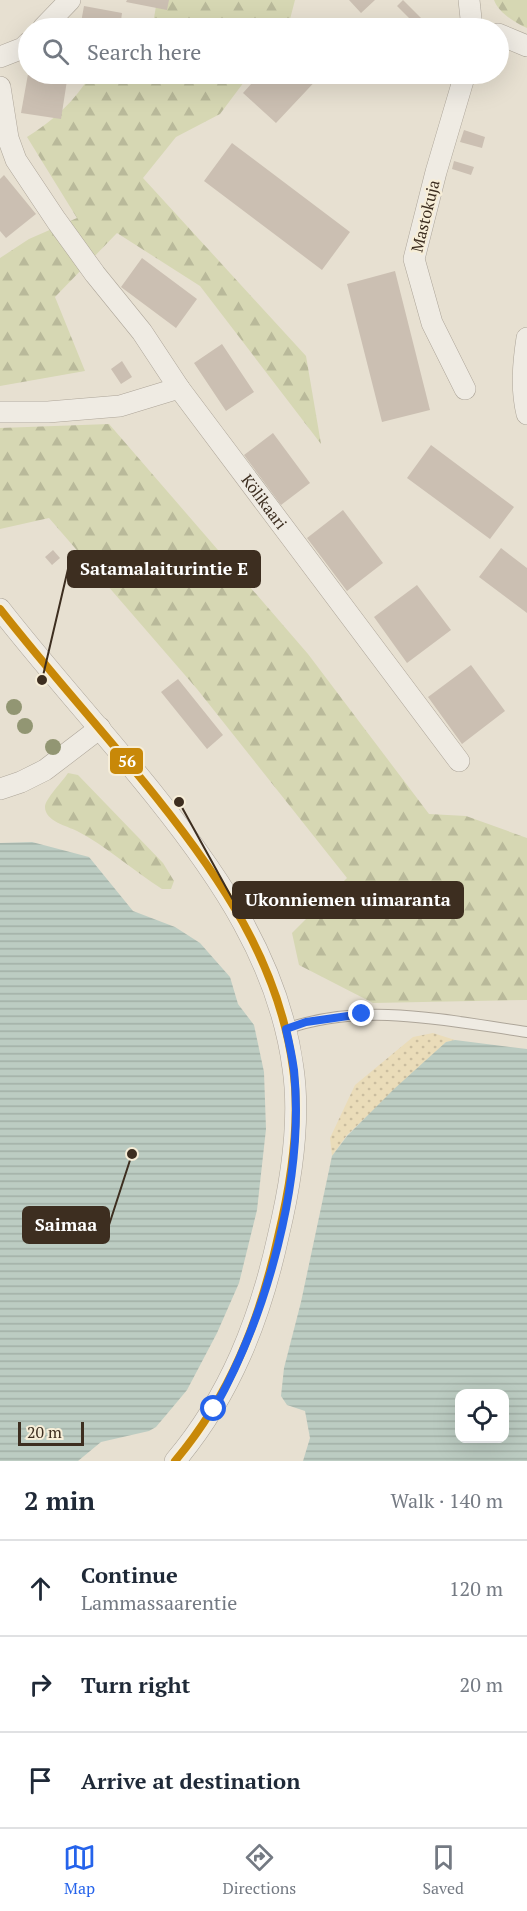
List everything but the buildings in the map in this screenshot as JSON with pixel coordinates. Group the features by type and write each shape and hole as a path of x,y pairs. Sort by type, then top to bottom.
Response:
{"street":[{"path":"52,18 70,0"},
{"path":"469,0 472,18"},
{"path":"509,39 527,46"},
{"path":"0,57 18,50"},
{"name":"Mastokuja","path":"462,84 436,172 414,259 432,323 465,389"},
{"name":"Kölikaari","path":"0,87 8,138 15,160 95,274 142,332 179,388 459,761"},
{"path":"527,338 523,364 523,399 527,414"},
{"path":"0,412 48,412 120,406 179,388"},
{"path":"0,609 181,828 231,901 255,942 270,976 286,1029 294,1069 294,1143 288,1197 276,1248 259,1310 229,1382 194,1439 175,1461"},
{"path":"0,789 45,770 100,728"}],"lane":[{"path":"286,1029 306,1022 362,1014 452,1020 527,1032"}],"green space":[{"path":"157,0 295,0 290,18 154,18"},
{"path":"494,0 527,0 527,28 508,17 499,9"},
{"path":"84,84 242,84 220,114 176,137 143,178 306,356 321,444 200,286 117,233 55,297 85,371 0,386 0,258 29,239 77,218 27,137 46,124"},
{"path":"109,424 308,654 429,814 466,816 527,838 527,1000 373,1003 299,965 292,933 347,878 197,689 49,518 0,529 0,428"},
{"path":"68,773 78,775 163,863 174,881 171,889 162,889 99,844 49,816 46,812 46,804"}],"sand":[{"path":"433,1033 455,1040 446,1042 347,1135 332,1156 330,1138 355,1085 413,1037"}],"shaded area":[{"path":"32,842 89,857 133,911 175,927 200,943 230,977 238,1004 254,1025 264,1072 266,1129 257,1210 239,1283 217,1333 187,1390 156,1427 149,1431 101,1442 78,1461 0,1461 0,843"},
{"path":"455,1040 527,1049 527,1461 303,1461 310,1438 305,1411 287,1405 281,1396 284,1368 301,1302 332,1156 347,1136 446,1042"}],"transit line":[{"name":"56","path":"0,609 137,773 180,827 224,890 260,957 275,993 286,1029 295,1089 295,1131 287,1196 271,1268 252,1327 227,1383 212,1410 175,1461"}],"place":[{"name":"Satamalaiturintie E","path":"42,680"},
{"name":"Ukonniemen uimaranta","path":"179,802"},
{"name":"Saimaa","path":"132,1154"}],"route":[{"path":"214,1409 229,1382 259,1310 288,1197 294,1143 295,1102 294,1069 286,1029 306,1022 362,1014"}]}
